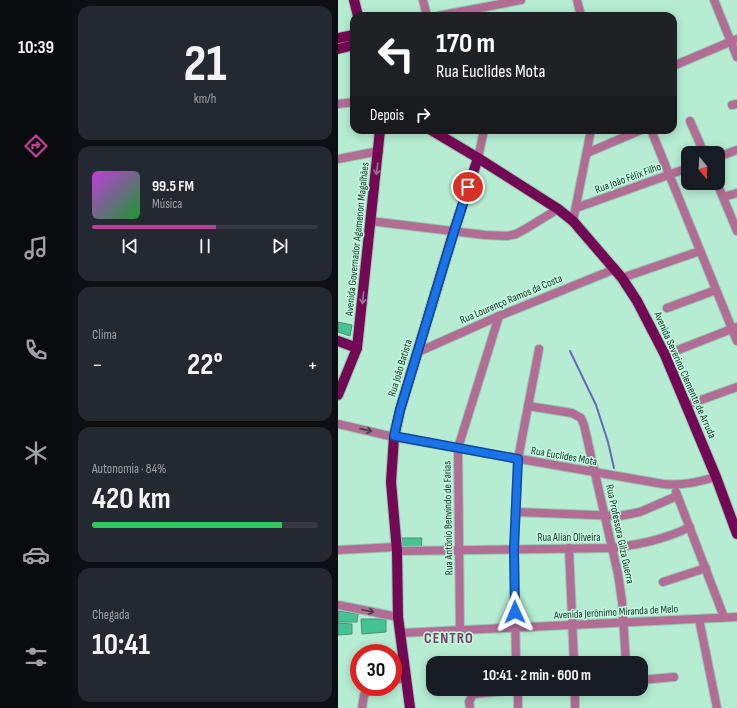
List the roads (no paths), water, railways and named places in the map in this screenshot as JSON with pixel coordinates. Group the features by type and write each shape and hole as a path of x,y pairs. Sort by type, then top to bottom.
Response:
{"main road":[{"path":"354,0 357,12"},
{"path":"338,38 350,36"},
{"path":"338,49 350,46"},
{"name":"Avenida Governador Agamenon Magalhães","path":"338,395 358,348 380,134"},
{"name":"Avenida Severino Clemente de Arruda","path":"437,134 478,158 573,221 622,278 637,301 665,355 716,477 737,534"},
{"name":"Rua João Batista","path":"410,708 398,617 397,549 391,482 394,436 454,231 478,158"},
{"path":"338,341 358,348"}],"street":[{"path":"423,0 426,12"},
{"path":"458,12 521,0"},
{"path":"577,0 580,12"},
{"path":"714,0 734,41 737,57"},
{"path":"677,64 734,41"},
{"path":"338,104 350,102"},
{"path":"690,121 701,146"},
{"path":"478,158 483,134"},
{"path":"573,221 590,134"},
{"path":"587,153 632,134"},
{"path":"653,134 716,290 735,328 737,341"},
{"path":"725,154 737,150"},
{"path":"338,159 379,151"},
{"name":"Rua João Félix Filho","path":"576,208 681,171"},
{"path":"720,190 737,231"},
{"path":"723,197 737,193"},
{"path":"370,221 485,235 507,236 516,234 528,228 558,210"},
{"path":"622,278 700,251"},
{"name":"Rua Lourenço Ramos da Costa","path":"418,352 499,316 615,269"},
{"path":"667,308 716,290"},
{"name":"Rua Antônio Benvindo de Farias","path":"460,631 458,448 499,316"},
{"path":"665,355 735,328"},
{"path":"516,656 514,549 518,459 539,349"},
{"path":"687,405 737,386"},
{"name":"Rua Professora Gilza Guerra","path":"528,406 572,413 581,418 584,425 613,548 621,594 626,656"},
{"name":"Rua Euclides Mota","path":"338,424 458,448 675,486 716,477"},
{"path":"675,486 677,496 724,617"},
{"path":"516,512 620,516 635,513 677,496"},
{"name":"Rua Alian Oliveira","path":"338,550 397,549 460,551 613,548 648,543 690,528"},
{"path":"569,548 574,656"},
{"path":"663,582 706,568"},
{"path":"338,605 398,617"},
{"name":"Avenida Jerônimo Miranda de Melo","path":"401,632 460,631 737,617"},
{"path":"699,619 717,708"},
{"path":"648,679 674,677"},
{"path":"402,679 406,678"},
{"path":"362,708 364,696"},
{"path":"470,708 472,696"},
{"path":"518,696 518,708"},
{"path":"575,696 575,708"}],"waterway":[{"path":"570,351 596,405 608,442 614,468"}],"district":[{"name":"CENTRO","path":"449,638"}]}
